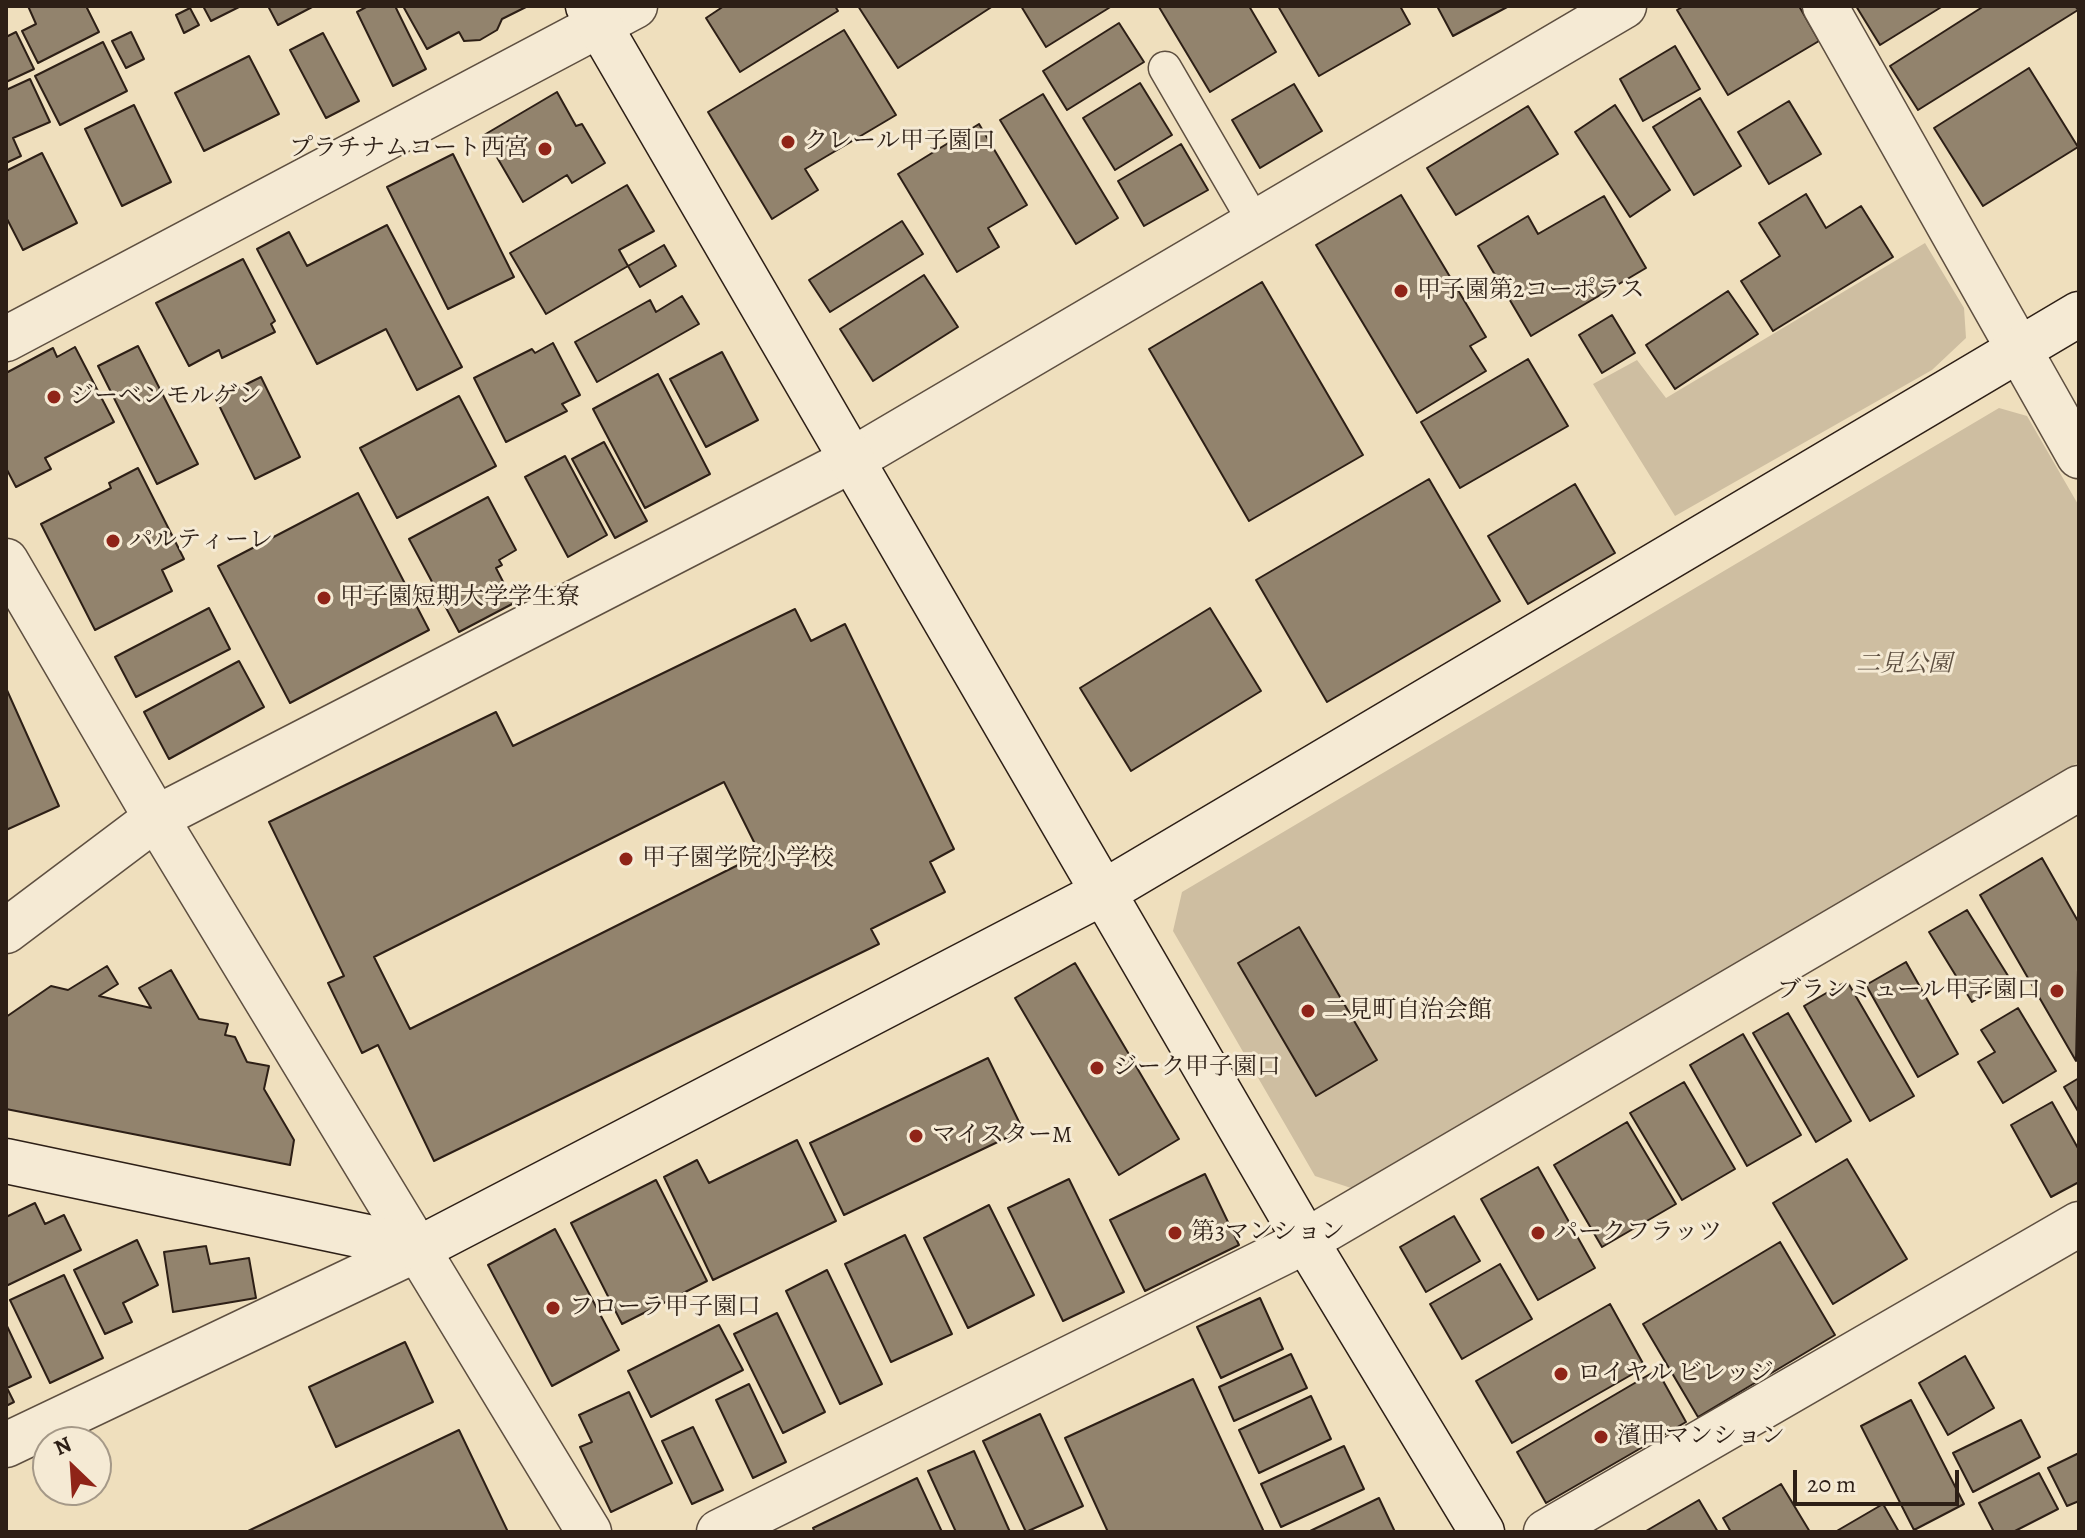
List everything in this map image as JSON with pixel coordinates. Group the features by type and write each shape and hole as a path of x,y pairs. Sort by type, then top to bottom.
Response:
{"street":[{"path":"6,931 156,818 850,461 1624,6"},
{"path":"1825,6 2079,456"},
{"path":"6,339 608,13 850,461 1306,1241 1482,1532"},
{"path":"6,1445 420,1248 1104,892 2079,314"},
{"path":"6,561 156,818 420,1248 589,1532"},
{"path":"719,1532 1306,1241 2079,788"},
{"path":"6,1161 420,1248"},
{"path":"1546,1532 2079,1224"}],"lane":[{"path":"1165,68 1255,223"}],"green space":[{"path":"1925,243 1964,308 1966,338 1932,370 1675,516 1593,384 1637,360 1666,398"},
{"name":"二見公園","path":"1999,408 2027,416 2079,506 2079,762 1351,1188 1315,1176 1173,931 1182,892"}],"building":[{"path":"28,6 86,6 99,32 38,63 22,31 36,24"},
{"path":"203,6 241,6 211,21"},
{"path":"268,6 314,6 278,25"},
{"path":"368,6 395,6 426,69 393,86 357,12"},
{"path":"403,6 528,6 502,19 497,30 480,40 464,41 459,32 427,49"},
{"path":"724,6 835,6 838,11 740,72 706,18"},
{"path":"858,6 993,6 898,68"},
{"path":"1021,6 1112,6 1046,47"},
{"path":"1249,6 1276,52 1210,92 1159,7"},
{"path":"1278,6 1400,6 1410,24 1319,76"},
{"path":"1437,6 1509,6 1453,36"},
{"path":"1684,6 1799,6 1819,41 1728,95 1677,10"},
{"path":"1856,6 1943,6 1880,45"},
{"path":"1984,6 2075,6 2078,10 1918,110 1890,66"},
{"path":"190,8 199,25 184,33 176,15"},
{"path":"1119,23 1144,62 1067,110 1043,71"},
{"name":"クレール甲子園口","path":"844,30 896,115 805,169 818,190 772,219 708,112"},
{"path":"16,32 34,69 6,82 6,37"},
{"path":"131,32 144,59 126,68 112,41"},
{"path":"323,33 359,101 326,118 290,50"},
{"path":"103,42 127,91 60,125 35,76"},
{"path":"1675,46 1700,89 1643,121 1620,79"},
{"path":"249,56 279,114 204,151 175,93"},
{"path":"2029,68 2078,147 1983,206 1934,128"},
{"path":"30,79 50,122 13,138 21,156 6,163 6,90"},
{"path":"1140,83 1172,135 1115,170 1083,118"},
{"path":"1294,84 1322,131 1260,168 1232,120"},
{"name":"プラチナムコート西宮","path":"557,92 576,126 582,124 605,163 572,183 567,175 523,202 484,135"},
{"path":"1043,94 1118,218 1076,244 1000,120"},
{"path":"1700,98 1741,166 1694,195 1653,127"},
{"path":"1789,101 1821,154 1769,184 1738,132"},
{"path":"134,105 171,182 122,206 85,129"},
{"path":"1615,105 1670,190 1630,217 1575,132"},
{"path":"1528,106 1558,154 1456,215 1427,168"},
{"path":"979,124 1027,205 988,228 999,247 957,272 898,174"},
{"path":"1181,144 1208,190 1144,226 1118,181"},
{"path":"42,153 77,223 23,250 6,217 6,171"},
{"path":"453,154 514,277 448,309 387,187"},
{"path":"627,185 654,231 619,250 628,266 546,314 510,253"},
{"path":"1806,194 1826,228 1861,206 1893,257 1773,331 1741,281 1780,256 1759,223"},
{"name":"甲子園第2コーポラス","path":"1401,195 1486,337 1470,346 1486,371 1417,413 1316,245"},
{"path":"1604,196 1646,268 1531,336 1478,246 1528,216 1538,234"},
{"path":"902,221 923,254 830,312 809,280"},
{"path":"387,225 462,367 417,390 386,329 317,364 257,249 289,232 307,266"},
{"path":"664,245 676,266 640,287 628,266"},
{"path":"243,259 275,321 271,324 275,332 222,358 219,350 189,366 156,303"},
{"path":"924,275 958,327 873,381 840,329"},
{"path":"1262,282 1363,455 1249,521 1149,349"},
{"path":"1728,291 1758,334 1675,389 1646,345"},
{"path":"682,296 699,324 597,382 575,342 650,300 656,312"},
{"path":"1612,315 1635,353 1602,373 1579,335"},
{"path":"553,343 580,395 562,404 567,411 506,442 474,378 532,349 535,353"},
{"path":"138,346 198,464 157,484 98,366"},
{"name":"ジーベンモルゲン","path":"75,347 114,422 45,458 51,469 16,487 6,468 6,373 53,348 57,357"},
{"path":"722,352 758,420 706,447 670,379"},
{"path":"1528,359 1568,426 1460,488 1421,422"},
{"path":"658,374 710,474 645,508 593,409"},
{"path":"261,377 300,457 255,479 216,399"},
{"path":"459,396 496,466 397,518 360,448"},
{"path":"604,442 647,521 615,538 572,459"},
{"path":"565,456 607,535 568,557 525,477"},
{"name":"パルティーレ","path":"138,468 184,559 162,570 172,591 95,630 41,524 111,488 109,483"},
{"path":"1429,479 1500,601 1327,702 1256,580"},
{"path":"1575,484 1615,553 1528,604 1488,536"},
{"name":"甲子園短期大学学生寮","path":"358,493 429,630 290,703 218,566"},
{"path":"488,497 516,550 499,560 502,565 496,568 514,603 459,632 409,539"},
{"path":"209,608 230,649 136,697 115,657"},
{"path":"1210,608 1261,691 1131,771 1080,688"},
{"path":"795,609 811,641 845,624 954,849 930,862 945,892 871,929 879,944 434,1161 378,1045 362,1053 328,983 344,976 269,822 496,712 513,746","holes":["724,782 760,854 410,1029 374,957"]},
{"path":"239,661 264,707 169,759 144,712"},
{"path":"6,688 59,806 6,830"},
{"name":"ブランミュール甲子園口","path":"2042,858 2079,923 2076,1061 1980,895"},
{"path":"1967,910 2010,979 1972,1002 1929,932"},
{"name":"二見町自治会館","path":"1299,927 1377,1060 1316,1096 1238,963"},
{"path":"1906,962 1958,1054 1918,1077 1866,985"},
{"name":"ジーク甲子園口","path":"1075,963 1179,1139 1119,1175 1015,998"},
{"path":"107,966 118,984 99,996 151,1008 139,988 171,970 199,1019 228,1024 225,1035 235,1037 247,1062 269,1066 264,1089 294,1140 290,1165 6,1109 6,1017 51,986 68,990"},
{"path":"1847,981 1914,1096 1870,1121 1804,1006"},
{"path":"2018,1008 2056,1071 2003,1103 1978,1062 1995,1052 1981,1030"},
{"path":"1788,1013 1851,1121 1816,1142 1753,1033"},
{"path":"1743,1034 1801,1135 1747,1166 1690,1065"},
{"name":"マイスターM","path":"988,1058 1023,1130 844,1215 810,1143"},
{"path":"2079,1078 2079,1113 2064,1087"},
{"path":"1684,1082 1735,1169 1682,1200 1630,1113"},
{"path":"2052,1102 2079,1150 2079,1182 2051,1197 2011,1125"},
{"path":"1627,1122 1676,1204 1602,1247 1554,1165"},
{"path":"797,1140 836,1221 713,1280 664,1177 697,1160 709,1183"},
{"path":"1847,1159 1907,1259 1833,1304 1773,1203"},
{"name":"パークフラッツ","path":"1538,1167 1595,1268 1538,1300 1481,1199"},
{"name":"第3マンション","path":"1205,1174 1239,1245 1145,1291 1110,1220"},
{"path":"1069,1179 1124,1292 1063,1321 1008,1208"},
{"path":"656,1180 707,1281 622,1324 571,1223"},
{"path":"35,1203 45,1224 64,1215 81,1250 6,1286 6,1217"},
{"path":"989,1205 1034,1295 968,1328 924,1238"},
{"path":"1454,1216 1480,1261 1426,1292 1400,1247"},
{"name":"フローラ甲子園口","path":"555,1229 619,1350 552,1386 488,1265"},
{"path":"905,1235 952,1334 891,1362 845,1264"},
{"path":"137,1240 158,1285 123,1303 132,1322 105,1334 74,1270"},
{"path":"1780,1242 1835,1335 1698,1417 1643,1324"},
{"path":"206,1246 210,1264 249,1258 256,1298 173,1312 164,1252"},
{"path":"1500,1264 1532,1319 1462,1359 1430,1304"},
{"path":"827,1270 882,1384 840,1404 786,1291"},
{"path":"64,1275 103,1358 50,1383 10,1300"},
{"path":"1260,1298 1283,1349 1221,1378 1197,1327"},
{"name":"ロイヤル ビレッジ","path":"1610,1304 1645,1367 1512,1443 1476,1381"},
{"path":"777,1313 825,1412 783,1433 734,1334"},
{"path":"6,1324 31,1377 7,1388 14,1402 6,1406"},
{"path":"719,1325 743,1370 651,1417 628,1371"},
{"path":"405,1342 433,1402 336,1447 309,1387"},
{"path":"1291,1354 1307,1388 1234,1421 1219,1387"},
{"path":"1965,1356 1994,1408 1948,1435 1919,1383"},
{"name":"濱田マンション","path":"1657,1370 1686,1422 1546,1503 1517,1452"},
{"path":"1193,1379 1264,1532 1108,1532 1065,1438"},
{"path":"749,1384 786,1462 753,1478 716,1400"},
{"path":"629,1392 672,1483 611,1512 580,1447 592,1442 579,1415"},
{"path":"1311,1396 1331,1439 1259,1473 1239,1430"},
{"path":"1911,1400 1964,1504 1914,1530 1861,1426"},
{"path":"1040,1414 1083,1506 1026,1532 983,1441"},
{"path":"2021,1420 2040,1457 1973,1492 1953,1453"},
{"path":"693,1427 723,1490 692,1504 662,1441"},
{"path":"459,1430 508,1532 246,1532"},
{"path":"1344,1446 1364,1489 1281,1527 1261,1484"},
{"path":"974,1451 1010,1532 956,1532 928,1471"},
{"path":"2079,1453 2079,1501 2067,1506 2048,1468"},
{"path":"2039,1473 2058,1509 2013,1532 1994,1532 1979,1503"},
{"path":"917,1478 942,1532 815,1532 813,1528"},
{"path":"1781,1484 1810,1532 1731,1532 1723,1518"},
{"path":"1379,1498 1395,1532 1308,1532"},
{"path":"1699,1500 1718,1532 1646,1531"},
{"path":"1883,1504 1899,1532 1835,1532"}],"place":[{"name":"クレール甲子園口","path":"788,142"},
{"name":"プラチナムコート西宮","path":"545,149"},
{"name":"甲子園第2コーポラス","path":"1401,291"},
{"name":"ジーベンモルゲン","path":"54,397"},
{"name":"パルティーレ","path":"113,541"},
{"name":"甲子園短期大学学生寮","path":"324,598"},
{"name":"甲子園学院小学校","path":"626,859"},
{"name":"ブランミュール甲子園口","path":"2057,991"},
{"name":"二見町自治会館","path":"1308,1011"},
{"name":"ジーク甲子園口","path":"1097,1068"},
{"name":"マイスターM","path":"916,1136"},
{"name":"第3マンション","path":"1175,1233"},
{"name":"パークフラッツ","path":"1538,1233"},
{"name":"フローラ甲子園口","path":"553,1308"},
{"name":"ロイヤル ビレッジ","path":"1561,1374"},
{"name":"濱田マンション","path":"1601,1437"}]}
